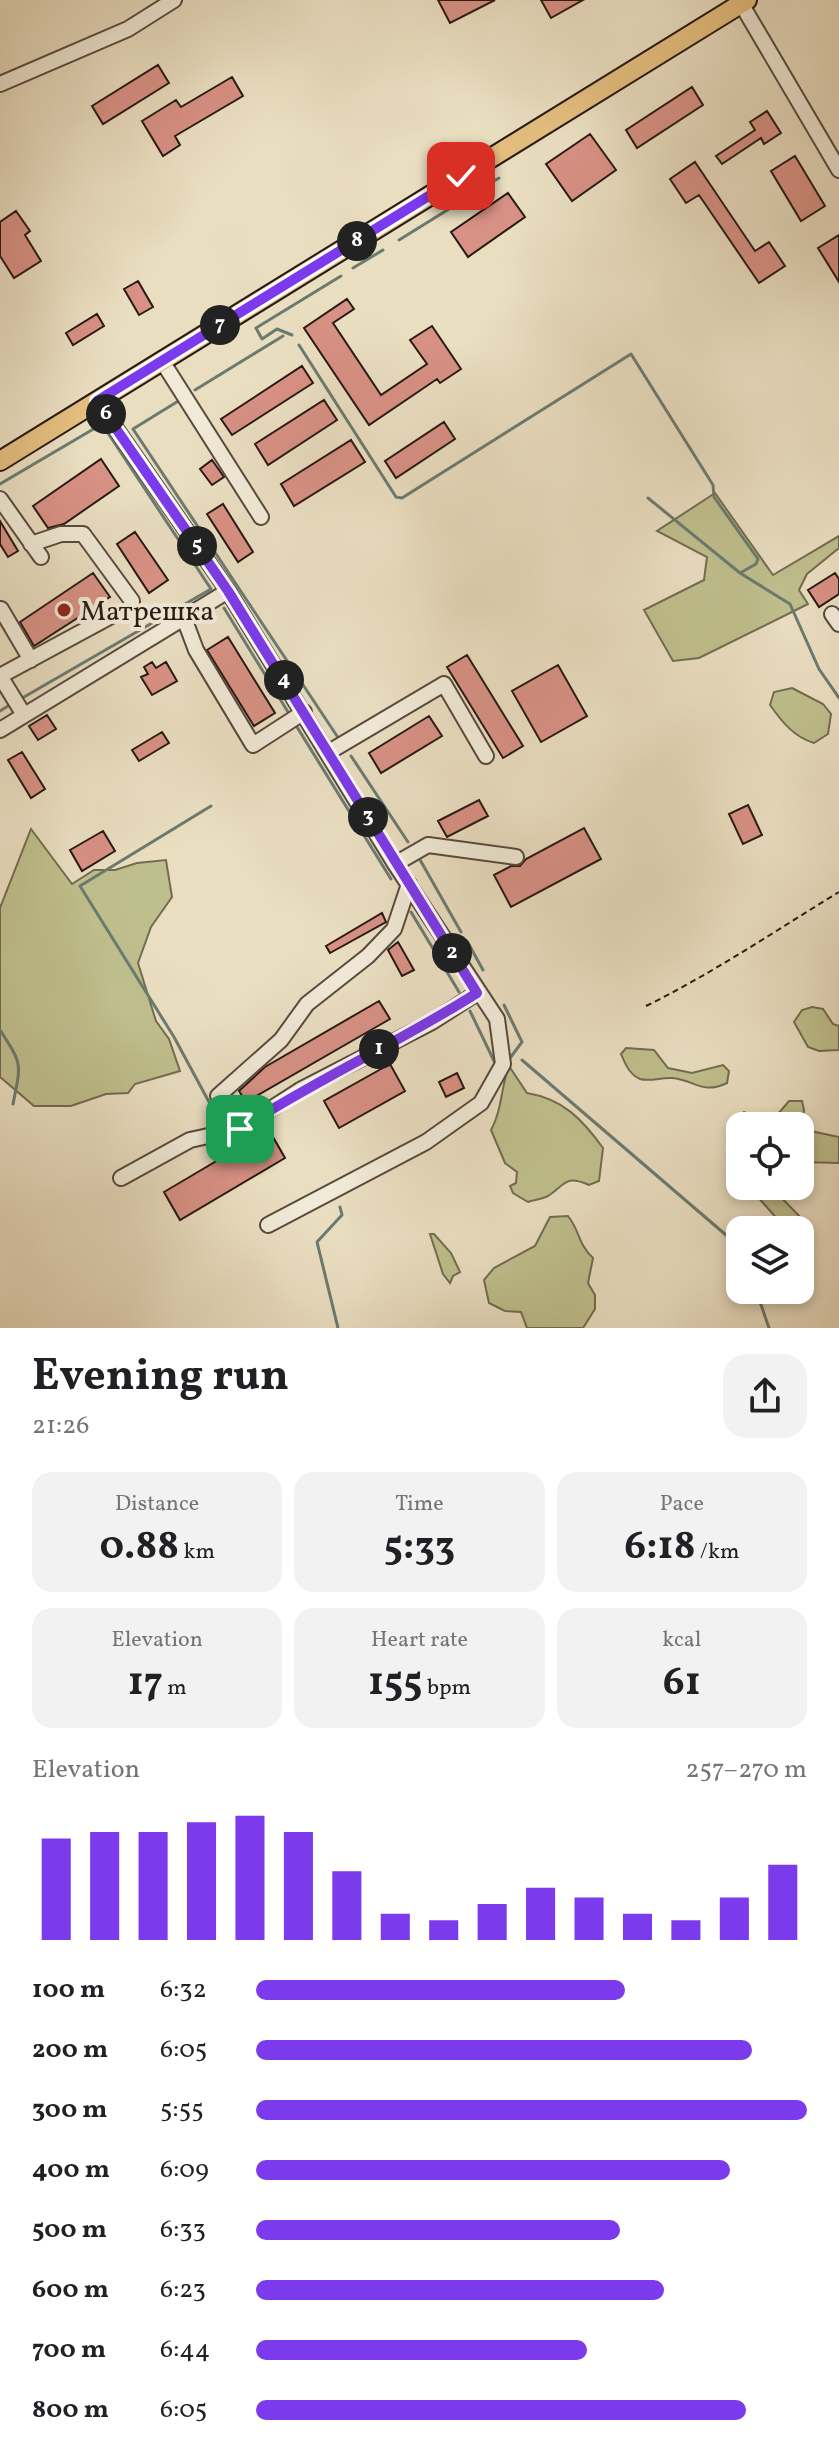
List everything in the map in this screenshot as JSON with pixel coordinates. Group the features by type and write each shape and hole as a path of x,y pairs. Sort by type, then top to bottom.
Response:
{"main road":[{"path":"0,461 742,1"}],"street":[{"path":"0,84 128,29 174,0"},
{"path":"742,1 839,170"},
{"path":"162,361 261,517"},
{"path":"97,401 228,591 395,864 477,993 497,1019 503,1064 481,1103 426,1142 268,1225"},
{"path":"1,504 41,557"},
{"path":"31,544 61,534 83,534 132,601"},
{"path":"0,730 228,591"},
{"path":"1,609 31,660"},
{"path":"24,715 0,676 113,615"},
{"path":"184,618 196,650 253,745 304,712"},
{"path":"329,752 444,684 486,756"},
{"path":"395,864 428,845 516,857"},
{"path":"218,1096 281,1040 307,1004 368,956 394,929 409,884"},
{"path":"121,1178 190,1140 240,1129 300,1090 432,1022 477,993"}],"path":[{"path":"646,1006 696,981 731,956 839,892"}],"green space":[{"path":"715,493 773,575 839,536 839,548 807,574 799,590 808,604 699,658 673,661 644,610 704,580 707,557 657,531"},
{"path":"792,688 823,704 831,714 828,734 814,743 789,728 770,705 774,692"},
{"path":"31,829 72,884 94,870 115,870 137,863 166,860 172,897 151,927 138,963 156,1021 169,1039 180,1071 135,1084 128,1093 106,1094 71,1106 34,1106 0,1077 0,908"},
{"path":"812,1007 823,1009 833,1024 839,1026 839,1050 819,1051 808,1047 794,1022 802,1010"},
{"path":"626,1048 654,1050 668,1068 692,1073 723,1065 729,1071 727,1083 711,1088 680,1079 640,1079 630,1072 621,1054"},
{"path":"509,1066 527,1093 551,1100 571,1112 603,1148 599,1181 589,1185 570,1181 548,1196 528,1202 513,1193 510,1186 516,1183 517,1172 505,1163 491,1130"},
{"path":"789,1101 802,1101 804,1112 780,1112"},
{"path":"814,1132 839,1137 839,1163 814,1162"},
{"path":"760,1200 784,1200 799,1216 775,1216"},
{"path":"568,1216 584,1248 593,1258 588,1283 595,1295 595,1309 583,1328 527,1328 521,1312 505,1311 489,1303 484,1280 494,1268 535,1246 550,1217"},
{"path":"430,1234 434,1234 451,1253 460,1272 453,1276 450,1283 443,1274"}],"building":[{"path":"438,0 495,0 450,23"},
{"path":"541,0 583,0 551,18"},
{"path":"158,65 169,83 103,124 92,106"},
{"path":"232,77 243,96 175,136 180,145 163,156 142,121 176,100 181,107"},
{"path":"692,87 703,105 637,148 626,130"},
{"path":"767,111 781,133 764,144 761,138 722,164 716,156 755,130 750,122"},
{"path":"590,134 616,170 572,201 546,164"},
{"path":"795,156 825,206 801,221 771,171"},
{"path":"695,162 755,251 769,242 785,266 759,283 699,195 686,203 670,179"},
{"path":"508,193 525,217 468,257 451,232"},
{"path":"16,211 30,231 25,235 41,261 14,278 0,256 0,222"},
{"path":"839,235 839,282 818,248"},
{"path":"138,281 153,307 139,315 124,289"},
{"path":"347,299 354,309 333,323 381,395 427,364 410,340 432,326 461,369 440,383 437,379 369,425 304,328"},
{"path":"97,314 104,326 73,345 66,333"},
{"path":"302,366 313,383 232,435 221,419"},
{"path":"324,400 337,420 268,465 255,444"},
{"path":"444,422 455,439 396,478 385,461"},
{"path":"351,440 365,462 294,506 281,484"},
{"path":"101,459 119,486 64,524 48,528 33,506"},
{"path":"212,460 224,477 212,485 200,469"},
{"path":"223,504 253,552 238,562 207,514"},
{"path":"0,521 18,551 8,557 0,544"},
{"path":"135,532 168,580 149,593 117,544"},
{"name":"Матрешка","path":"93,573 110,597 34,646 20,622"},
{"path":"835,573 839,579 839,594 819,607 808,590"},
{"path":"228,637 275,713 254,726 207,650"},
{"path":"467,655 523,746 503,758 447,667"},
{"path":"152,662 156,668 166,662 177,681 152,695 141,677 148,674 144,667"},
{"path":"558,665 587,716 541,742 512,691"},
{"path":"47,715 56,729 38,740 29,726"},
{"path":"429,716 442,736 381,773 369,753"},
{"path":"162,732 169,743 139,761 132,750"},
{"path":"22,752 45,789 31,798 8,760"},
{"path":"479,800 488,816 447,837 438,821"},
{"path":"748,805 762,835 743,844 729,814"},
{"path":"584,828 601,859 511,907 494,875 511,866 520,866 526,859"},
{"path":"103,831 115,851 82,871 70,850"},
{"path":"382,913 386,922 330,953 326,946"},
{"path":"398,942 414,970 402,976 388,950"},
{"path":"379,1001 390,1019 246,1102 239,1091 265,1067"},
{"path":"390,1064 405,1091 339,1128 324,1101"},
{"path":"457,1073 464,1088 446,1097 439,1082"},
{"path":"269,1130 285,1158 180,1220 164,1192"}],"waterway":[{"path":"399,240 499,178"},
{"path":"353,268 383,250"},
{"path":"292,335 277,329 262,339 256,328 341,276"},
{"path":"195,390 283,336"},
{"path":"299,345 396,497 402,498 631,354 713,485 714,497 758,559 756,564 740,573"},
{"path":"180,400 133,429 337,736"},
{"path":"0,484 102,424 211,589 24,697"},
{"path":"648,498 740,573 790,604 819,669 839,698"},
{"path":"224,608 288,712"},
{"path":"0,711 8,706"},
{"path":"297,727 391,879"},
{"path":"351,756 408,842"},
{"path":"211,806 80,886 174,1037 223,1128"},
{"path":"419,858 461,932"},
{"path":"411,912 459,992"},
{"path":"467,941 483,970"},
{"path":"504,1005 522,1042 510,1058"},
{"path":"470,1011 495,1063"},
{"path":"0,1030 18,1065 13,1104"},
{"path":"522,1060 726,1235"},
{"path":"230,1124 265,1104"},
{"path":"338,1328 317,1242 342,1215 340,1207"},
{"path":"761,1304 769,1328"}],"place":[{"name":"Матрешка","path":"64,610"}],"route":[{"path":"240,1129 300,1090 432,1022 477,993 228,591 97,401 461,176"}]}
